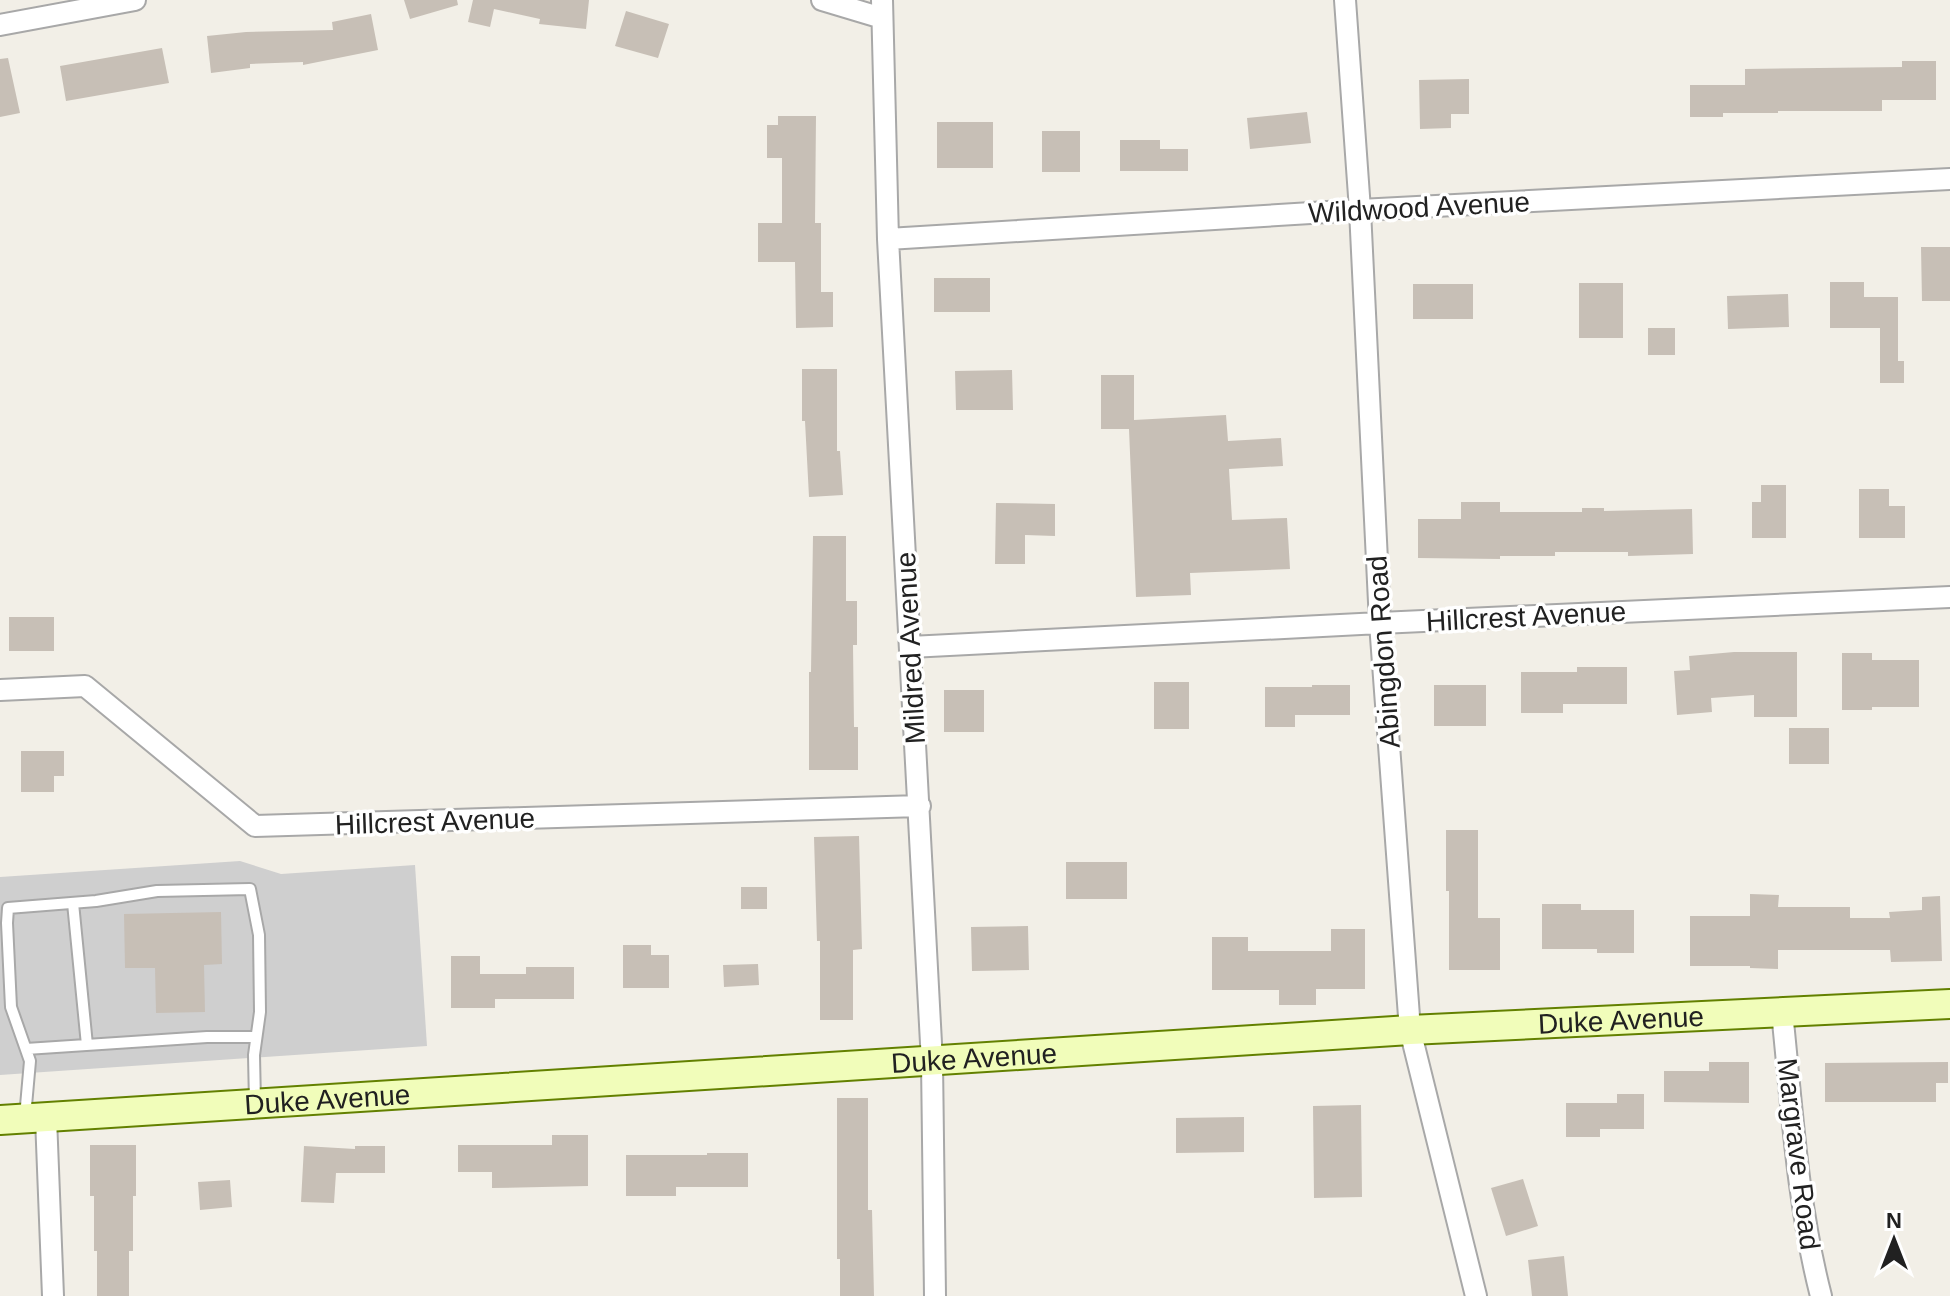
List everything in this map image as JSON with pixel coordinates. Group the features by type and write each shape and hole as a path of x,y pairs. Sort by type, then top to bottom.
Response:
{"street":[{"path":"0,25 135,0"},
{"path":"822,0 882,9"},
{"name":"Abingdon Road","path":"1345,0 1360,210 1380,623 1410,1030 1476,1296"},
{"name":"Mildred Avenue","path":"882,9 888,239 932,1062 935,1296"},
{"name":"Wildwood Avenue","path":"888,239 1950,179"},
{"name":"Hillcrest Avenue","path":"910,647 1950,597"},
{"name":"Hillcrest Avenue","path":"0,690 85,686 255,826 920,806"},
{"name":"Duke Avenue","path":"24,1119 1410,1030 1950,1004"},
{"name":"Margrave Road","path":"1782,1012 1801,1193 1811,1259 1821,1296"},
{"path":"24,1119 53,1296"}],"lane":[{"path":"24,1119 30,1061 11,1007 8,908 96,901 157,891 250,889 259,935 260,1012 254,1055 255,1104"},
{"path":"73,903 87,1045"},
{"path":"26,1049 207,1037 256,1037"}],"shaded area":[{"path":"240,861 281,874 415,865 427,1046 0,1075 0,877"}],"building":[{"path":"404,0 457,0 458,5 410,19"},
{"path":"473,0 589,0 586,29 539,24 540,19 494,9 490,27 468,22"},
{"path":"626,11 669,24 658,58 615,46"},
{"path":"371,14 378,50 303,65 303,62 250,64 250,68 211,73 207,36 333,30 332,22"},
{"path":"162,48 169,83 66,101 60,66"},
{"path":"8,58 20,113 0,117 0,59"},
{"path":"1902,61 1936,61 1936,100 1882,100 1882,111 1778,111 1690,117 1690,85 1745,85 1745,69 1902,67"},
{"path":"1469,79 1469,114 1451,114 1451,128 1420,129 1419,80"},
{"path":"1307,112 1311,143 1250,149 1247,118"},
{"path":"778,116 816,116 815,223 821,223 821,292 833,292 833,327 796,328 795,262 758,262 758,223 782,223 782,158 767,158 767,125 778,125"},
{"path":"937,122 993,122 993,168 937,168"},
{"path":"1042,131 1080,131 1080,172 1042,172"},
{"path":"1120,140 1160,140 1160,149 1188,149 1188,171 1120,171"},
{"path":"1921,247 1950,247 1950,301 1922,301"},
{"path":"934,278 990,278 990,312 934,312"},
{"path":"1830,282 1864,282 1864,297 1898,297 1898,361 1904,361 1904,383 1880,383 1880,328 1830,328"},
{"path":"1579,283 1623,283 1623,338 1579,338"},
{"path":"1413,284 1473,284 1473,319 1413,319"},
{"path":"1788,294 1789,327 1728,329 1727,296"},
{"path":"1648,328 1675,328 1675,355 1648,355"},
{"path":"802,369 837,369 837,451 840,451 843,495 809,497 805,421 802,421"},
{"path":"1012,370 1013,410 956,410 955,371"},
{"path":"1101,375 1134,375 1134,420 1226,415 1228,441 1281,438 1283,466 1229,469 1232,520 1287,518 1290,569 1190,573 1191,595 1136,597 1129,429 1101,429"},
{"path":"1761,485 1786,485 1786,538 1752,538 1752,502 1761,502"},
{"path":"1859,489 1889,489 1889,506 1905,506 1905,538 1859,538"},
{"path":"1461,502 1500,502 1500,512 1582,512 1582,508 1604,508 1604,511 1692,509 1693,554 1628,556 1628,552 1555,552 1555,556 1500,556 1500,559 1418,558 1418,519 1461,519"},
{"path":"996,503 1055,504 1055,536 1025,535 1025,564 995,564"},
{"path":"813,536 846,536 846,601 857,601 857,645 853,645 858,770 809,770"},
{"path":"9,617 54,617 54,651 9,651"},
{"path":"1797,652 1797,717 1754,717 1754,695 1711,698 1712,712 1677,715 1674,671 1690,670 1689,656"},
{"path":"1842,653 1872,653 1872,660 1919,660 1919,707 1842,710"},
{"path":"1577,667 1627,667 1627,704 1563,704 1563,713 1521,713 1521,672 1577,672"},
{"path":"1154,682 1189,682 1189,729 1154,729"},
{"path":"1350,685 1350,715 1295,715 1295,727 1265,727 1265,687"},
{"path":"1434,685 1486,685 1486,726 1434,726"},
{"path":"944,690 984,690 984,732 944,732"},
{"path":"1789,728 1829,728 1829,764 1789,764"},
{"path":"21,751 64,751 64,776 54,776 54,792 21,792"},
{"path":"1446,830 1478,830 1478,918 1500,918 1500,970 1449,970"},
{"path":"859,836 862,949 853,950 853,1020 820,1020 820,941 817,941 814,837"},
{"path":"1066,862 1127,862 1127,899 1066,899"},
{"path":"741,887 767,887 767,909 741,909"},
{"path":"1750,894 1779,895 1778,907 1850,907 1850,918 1890,918 1889,912 1922,910 1922,897 1940,896 1942,961 1891,962 1890,950 1778,950 1778,969 1690,966 1690,916 1750,916"},
{"path":"1542,904 1581,904 1581,910 1634,910 1634,953 1542,949"},
{"path":"221,912 222,964 204,965 205,1012 156,1013 155,968 125,968 124,914"},
{"path":"1028,926 1029,970 972,971 971,927"},
{"path":"1331,929 1365,929 1365,989 1316,989 1316,1005 1279,1005 1279,990 1212,990 1212,937 1248,937 1248,951 1331,951"},
{"path":"623,945 651,945 651,955 669,955 669,988 623,988"},
{"path":"451,956 480,956 480,974 526,974 526,967 574,967 574,999 495,999 495,1008 451,1008"},
{"path":"758,964 759,985 724,987 723,965"},
{"path":"1709,1062 1749,1062 1749,1103 1664,1102 1664,1071 1709,1071"},
{"path":"1948,1062 1948,1083 1936,1083 1936,1102 1825,1102 1825,1063"},
{"path":"1617,1094 1644,1094 1644,1129 1600,1129 1600,1137 1566,1137 1566,1103 1617,1103"},
{"path":"837,1098 868,1098 868,1210 872,1210 874,1296 840,1296 840,1259 837,1259"},
{"path":"1361,1105 1362,1197 1314,1198 1313,1106"},
{"path":"1244,1117 1244,1152 1176,1153 1176,1118"},
{"path":"552,1135 588,1135 588,1186 492,1188 492,1172 458,1172 458,1145 552,1145"},
{"path":"90,1145 136,1145 129,1296 97,1296"},
{"path":"304,1146 355,1149 355,1146 385,1146 385,1173 336,1173 334,1203 301,1202"},
{"path":"748,1153 748,1187 676,1187 676,1196 626,1196 626,1155"},
{"path":"1523,1179 1538,1226 1506,1236 1491,1188"},
{"path":"230,1180 232,1207 200,1210 198,1182"},
{"path":"1564,1256 1568,1296 1532,1296 1528,1260"}]}
